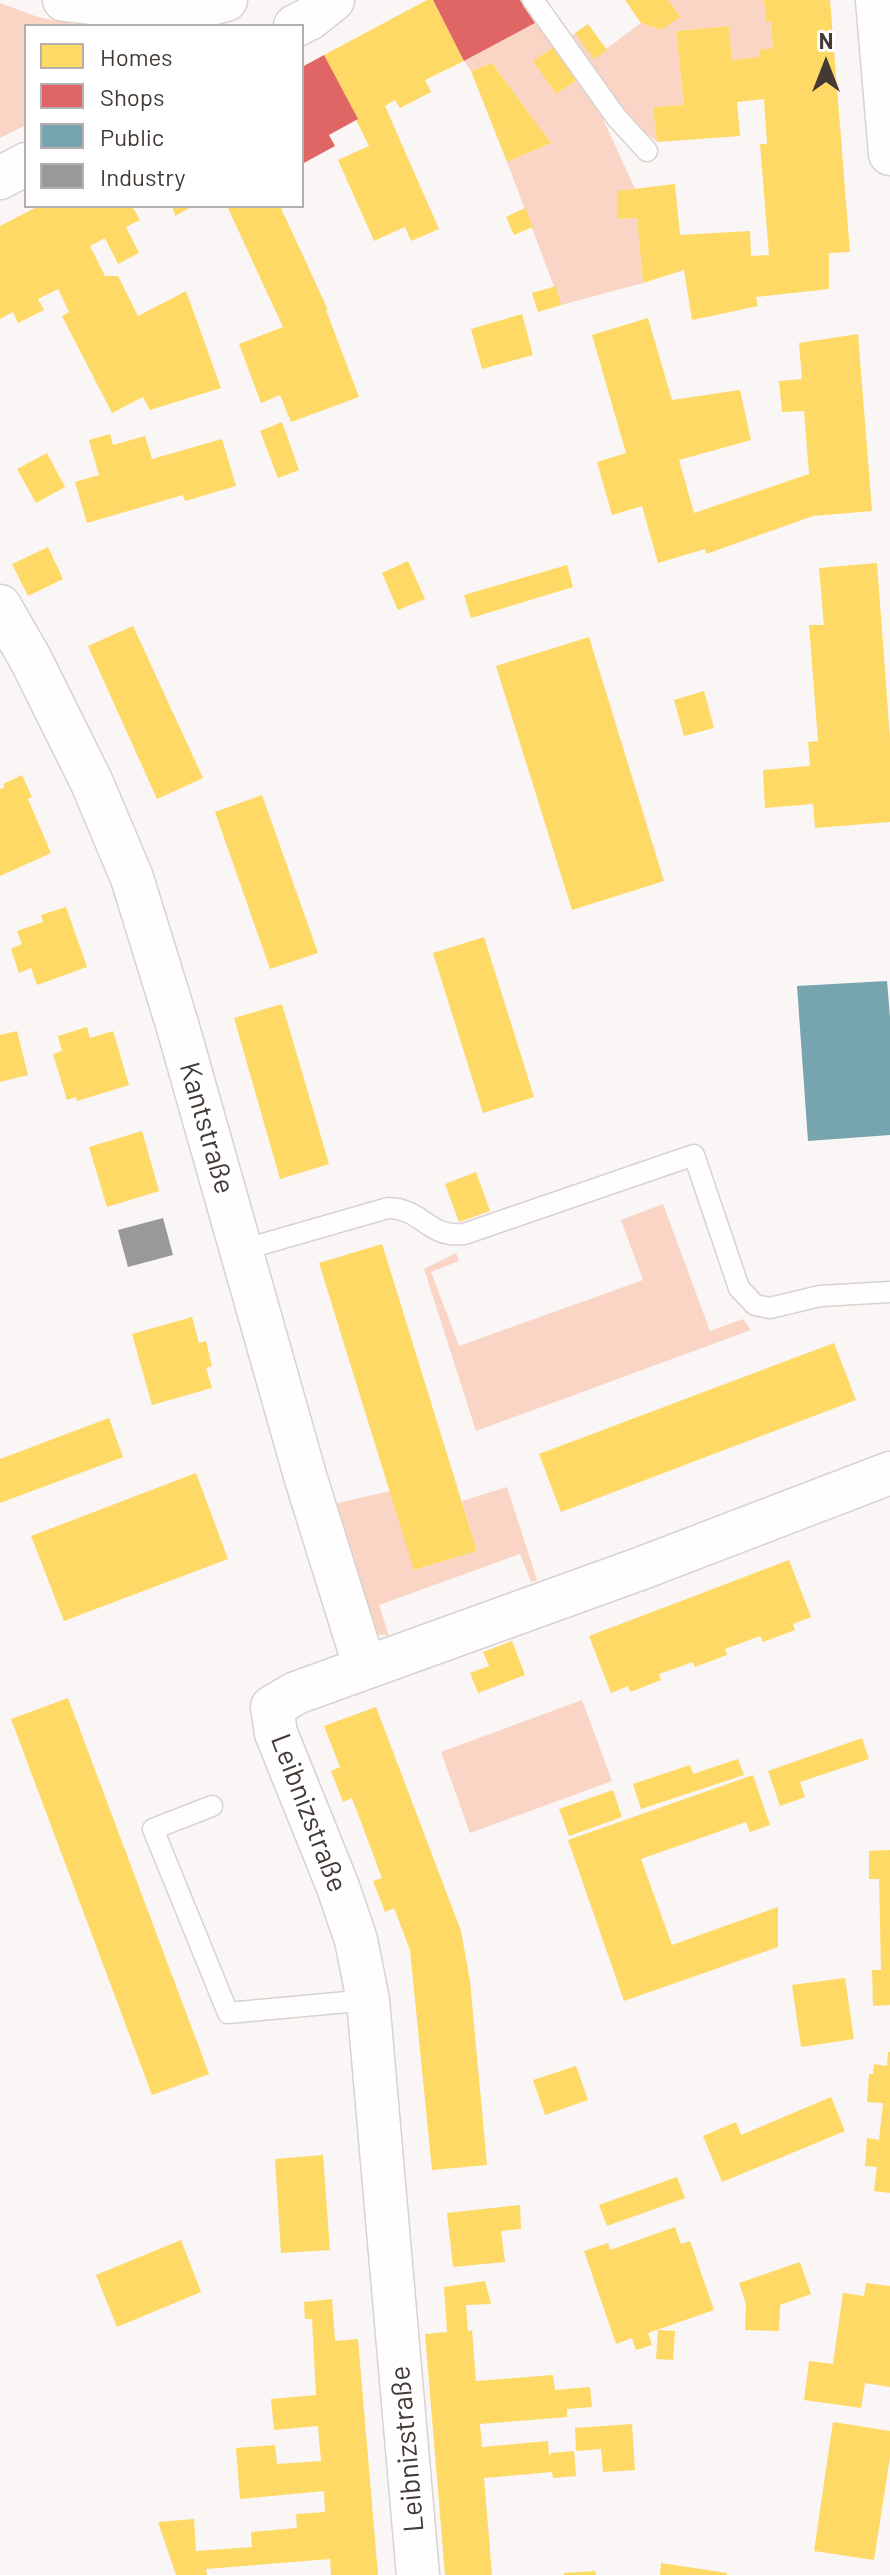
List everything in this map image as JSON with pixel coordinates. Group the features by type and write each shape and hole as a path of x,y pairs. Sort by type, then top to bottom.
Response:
{"street":[{"path":"64,0 155,10 188,10 226,0"},
{"path":"299,24 333,0"},
{"path":"877,0 890,154"},
{"path":"0,178 24,165"},
{"name":"Kantstraße","path":"0,606 31,660 92,783 132,878 177,1024 302,1466 365,1668"},
{"name":"Leibnizstraße","path":"418,2575 368,2000 356,1940 276,1733 272,1707 296,1693 642,1568 890,1473"}],"lane":[{"path":"533,0 616,117 647,151"},
{"path":"242,1250 388,1208 404,1209 419,1217 435,1232 451,1236 464,1234 694,1155 739,1288 755,1305 770,1308 820,1296 890,1292"},
{"path":"212,1806 153,1829 228,2013 368,2000"}],"shaded area":[{"path":"668,0 764,0 766,21 771,21 773,48 760,50 760,57 732,60 729,26 676,31 684,105 653,107 657,142 627,118 571,36 575,33 594,58 641,23 661,30 679,16"},
{"path":"0,3 38,17 74,24 24,24 24,126 0,138"},
{"path":"535,23 554,47 534,62 556,94 577,80 602,117 636,191 619,219 637,218 643,283 561,305 507,162 551,143 492,63 471,71 464,61"},
{"path":"663,1204 710,1331 743,1319 751,1330 476,1431 424,1269 456,1253 459,1261 431,1272 459,1346 643,1280 621,1220"},
{"path":"507,1487 537,1580 531,1582 520,1554 379,1605 389,1636 377,1634 365,1618 334,1504 390,1491 415,1570 477,1551 462,1501"},
{"path":"582,1700 612,1781 470,1833 441,1752"}],"building: Homes":[{"path":"427,0 433,0 464,61 425,80 431,92 400,108 395,100 385,106 439,229 411,241 405,227 374,241 338,160 369,146 324,55"},
{"path":"625,0 668,0 680,17 661,30 641,23"},
{"path":"764,0 830,0 850,252 829,253 829,289 756,297 758,306 692,320 684,270 643,283 637,218 618,219 617,191 675,184 680,235 750,231 751,256 769,255 760,144 767,144 764,99 737,102 740,136 657,142 653,107 684,105 676,31 729,26 732,60 760,57 760,50 773,48 771,21 766,22"},
{"path":"588,24 607,50 594,59 575,33"},
{"path":"554,47 577,80 556,94 533,61"},
{"path":"492,63 551,143 507,162 471,71"},
{"path":"35,208 133,208 140,220 126,227 139,253 118,264 105,238 90,246 105,276 118,276 138,316 186,291 221,388 150,410 143,397 112,413 62,316 69,312 58,289 38,299 44,310 18,323 13,312 0,319 0,226"},
{"path":"173,208 189,208 175,216"},
{"path":"228,208 281,208 328,310 359,397 291,422 280,395 261,403 239,344 283,327"},
{"path":"525,208 533,227 514,235 506,217"},
{"path":"556,286 561,305 538,312 532,293"},
{"path":"522,314 533,355 482,369 471,329"},
{"path":"648,318 672,400 740,390 751,440 679,460 694,513 809,474 804,411 782,412 779,381 802,379 799,343 858,334 872,511 813,516 706,554 705,549 658,563 642,506 612,515 597,462 626,453 592,335"},
{"path":"282,422 299,470 278,478 260,431"},
{"path":"110,434 113,445 145,436 152,459 222,439 236,486 185,501 183,495 87,523 75,482 99,475 89,440"},
{"path":"47,453 65,487 36,503 17,469"},
{"path":"48,547 63,579 28,596 12,564"},
{"path":"408,561 425,599 398,610 382,573"},
{"path":"877,563 890,738 890,822 815,828 813,804 765,808 763,770 810,766 808,742 818,741 809,625 824,625 819,568"},
{"path":"567,565 573,587 471,618 464,595"},
{"path":"133,626 203,778 157,799 88,646"},
{"path":"589,637 664,881 572,910 496,666"},
{"path":"704,691 714,728 684,736 674,700"},
{"path":"22,775 32,797 28,799 51,853 0,876 0,789 5,787 3,784"},
{"path":"262,795 318,953 270,969 215,812"},
{"path":"66,907 87,967 37,985 31,968 19,973 11,949 22,944 17,931 43,922 41,915"},
{"path":"484,937 534,1097 483,1113 433,953"},
{"path":"282,1004 329,1164 280,1179 234,1018"},
{"path":"87,1027 90,1038 113,1031 129,1085 77,1101 76,1097 67,1100 53,1054 62,1051 58,1036"},
{"path":"17,1031 28,1075 0,1082 0,1035"},
{"path":"142,1131 159,1191 107,1207 89,1147"},
{"path":"476,1172 490,1211 459,1222 445,1184"},
{"path":"382,1244 477,1551 414,1570 319,1263"},
{"path":"192,1317 199,1343 206,1341 212,1366 206,1368 212,1388 152,1405 132,1334"},
{"path":"834,1343 856,1400 561,1512 539,1454"},
{"path":"109,1418 123,1457 0,1503 0,1459"},
{"path":"196,1473 228,1559 64,1621 31,1536"},
{"path":"789,1560 811,1617 793,1624 795,1630 763,1642 760,1636 725,1649 727,1655 695,1667 693,1662 659,1674 661,1680 630,1692 628,1686 611,1693 589,1636"},
{"path":"512,1641 525,1675 478,1693 470,1673 489,1666 483,1652"},
{"path":"68,1698 209,2074 152,2095 11,1719"},
{"path":"376,1707 461,1931 470,1981 487,2165 432,2170 410,1950 394,1908 385,1912 373,1881 382,1878 352,1798 343,1802 331,1771 340,1767 324,1726"},
{"path":"862,1738 869,1759 800,1782 805,1797 780,1806 768,1771"},
{"path":"738,1759 744,1775 641,1809 633,1784 690,1765 693,1774"},
{"path":"753,1775 770,1825 750,1832 746,1822 641,1859 672,1945 778,1907 778,1947 624,2001 568,1840"},
{"path":"613,1790 622,1817 569,1836 559,1809"},
{"path":"890,1850 890,2005 873,2006 872,1970 881,1970 879,1879 869,1879 869,1851"},
{"path":"845,1978 854,2039 801,2047 792,1985"},
{"path":"888,2052 890,2193 874,2191 877,2167 865,2166 867,2138 879,2140 883,2103 867,2102 869,2074 873,2074 874,2064 887,2066"},
{"path":"576,2066 588,2100 545,2115 533,2080"},
{"path":"831,2097 845,2131 722,2182 703,2136 736,2122 741,2135"},
{"path":"323,2155 330,2250 281,2253 275,2159"},
{"path":"677,2177 685,2198 607,2226 599,2205"},
{"path":"520,2205 521,2229 501,2231 505,2262 453,2267 447,2213"},
{"path":"675,2227 681,2244 690,2241 714,2310 648,2333 652,2345 636,2350 632,2338 616,2344 584,2251 608,2243 610,2250"},
{"path":"181,2240 201,2292 117,2327 96,2275"},
{"path":"800,2262 811,2294 780,2305 779,2331 745,2330 746,2304 739,2283"},
{"path":"485,2281 491,2304 466,2305 468,2331 472,2330 476,2381 553,2375 555,2390 590,2387 592,2407 567,2409 567,2417 480,2424 482,2447 548,2441 549,2457 551,2453 574,2451 576,2476 553,2478 552,2472 484,2478 492,2575 445,2575 425,2334 447,2332 444,2287"},
{"path":"866,2283 890,2286 890,2387 865,2383 861,2408 804,2400 809,2361 833,2364 843,2293 864,2296"},
{"path":"332,2299 335,2341 358,2339 378,2575 331,2575 330,2559 206,2569 207,2575 176,2575 158,2522 194,2519 196,2551 252,2547 251,2532 297,2528 296,2514 325,2512 324,2491 240,2499 236,2448 275,2445 277,2464 321,2461 318,2426 274,2430 271,2399 316,2395 312,2319 305,2319 304,2302"},
{"path":"658,2330 675,2331 673,2360 656,2359"},
{"path":"833,2422 890,2431 890,2457 874,2560 814,2551"},
{"path":"632,2424 635,2470 603,2472 601,2449 576,2451 575,2428"},
{"path":"661,2563 727,2573 727,2575 660,2575"},
{"path":"595,2571 596,2575 564,2575 564,2573"}],"building: Shops":[{"path":"433,0 520,0 535,23 464,61"},
{"path":"324,55 358,119 329,135 335,146 304,163 304,66"}],"building: Public":[{"path":"887,981 890,1135 808,1141 797,986"}],"building: Industry":[{"path":"163,1218 173,1255 128,1267 118,1230"}]}
